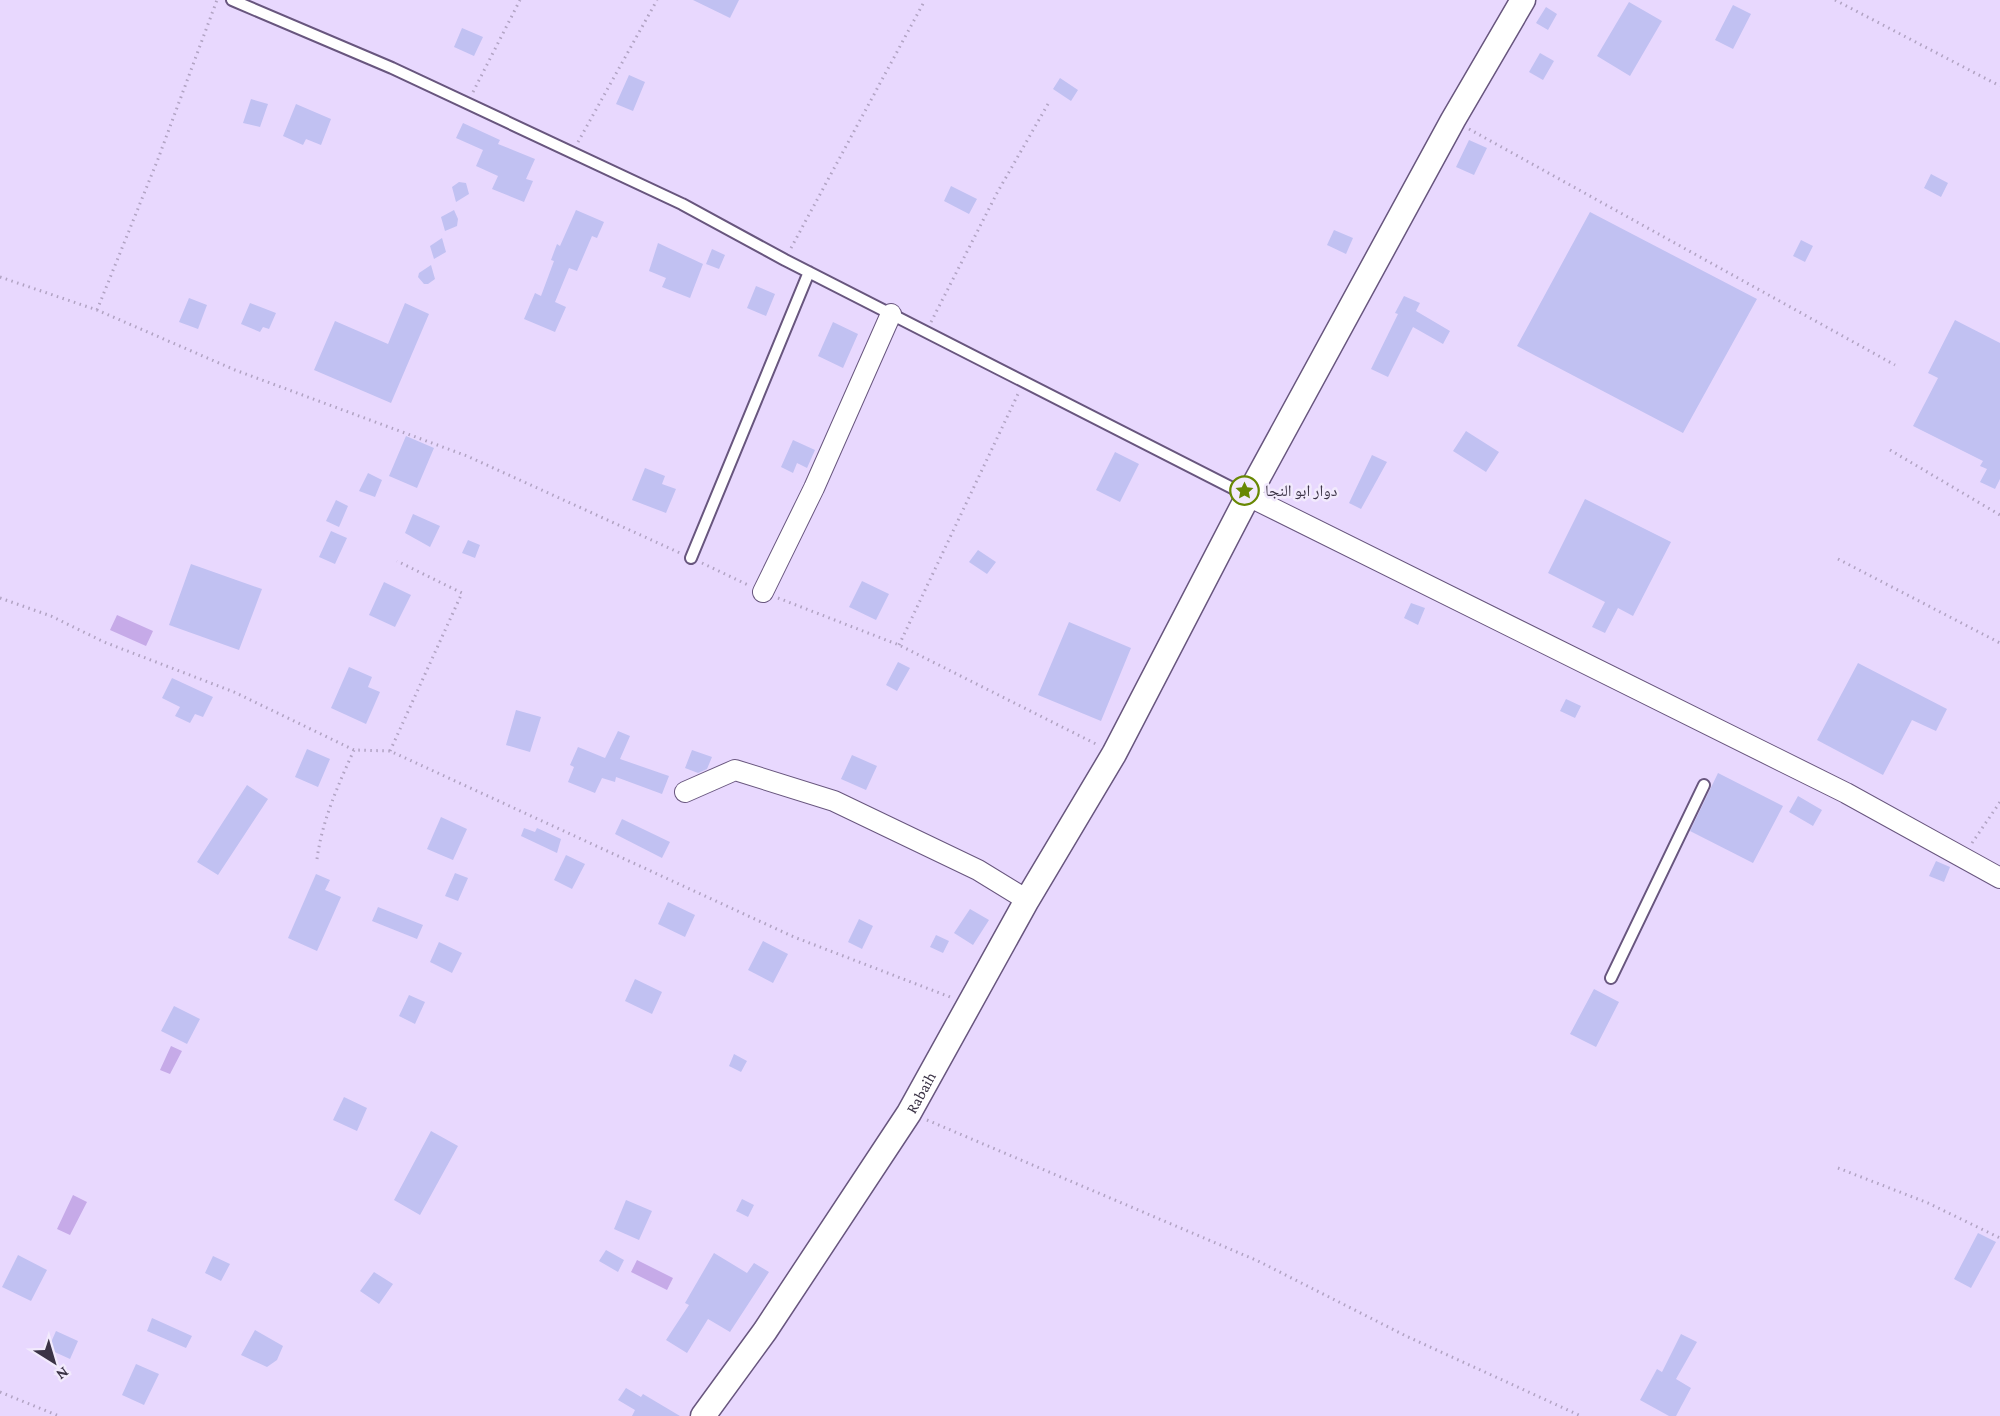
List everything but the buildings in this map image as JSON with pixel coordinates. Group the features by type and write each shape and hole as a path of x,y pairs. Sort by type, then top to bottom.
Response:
{"street":[{"name":"Rabaih","path":"703,1416 765,1331 909,1113 1027,900 1114,754 1248,496 1453,120 1523,0"},
{"path":"763,592 814,488 891,314"},
{"path":"1248,496 1836,788 2000,878"},
{"path":"684,792 735,770 834,801 978,870 1027,900"}],"lane":[{"path":"232,0 392,68 682,204 785,260 1248,496"},
{"path":"691,558 809,272"},
{"path":"1611,978 1704,785"}],"path":[{"path":"97,310 158,159 217,0"},
{"path":"466,104 520,0"},
{"path":"573,152 657,0"},
{"path":"785,260 925,0"},
{"path":"1835,0 2000,86"},
{"path":"926,331 997,193 1048,104"},
{"path":"1453,120 1895,365"},
{"path":"0,276 97,310 235,370 468,456 763,592 899,645 1008,698 1114,754"},
{"path":"899,645 1024,382"},
{"path":"1890,450 2000,514"},
{"path":"1838,559 2000,643"},
{"path":"390,751 462,593 397,561"},
{"path":"0,598 51,616 104,642 234,692 354,750 390,751 794,937 969,1004"},
{"path":"317,859 320,841 336,792 354,750"},
{"path":"1963,857 2000,802"},
{"path":"909,1113 1258,1261 1406,1336 1581,1416"},
{"path":"1838,1168 1928,1203 2000,1238"},
{"path":"0,1392 59,1416"}],"shaded area":[{"path":"117,615 153,631 146,646 110,630"},
{"path":"171,1046 182,1051 170,1074 160,1070"},
{"path":"73,1195 87,1202 70,1235 57,1229"},
{"path":"637,1260 673,1278 667,1290 631,1272"}],"place":[{"name":"دوار ابو النجا","path":"1244,490"}]}
